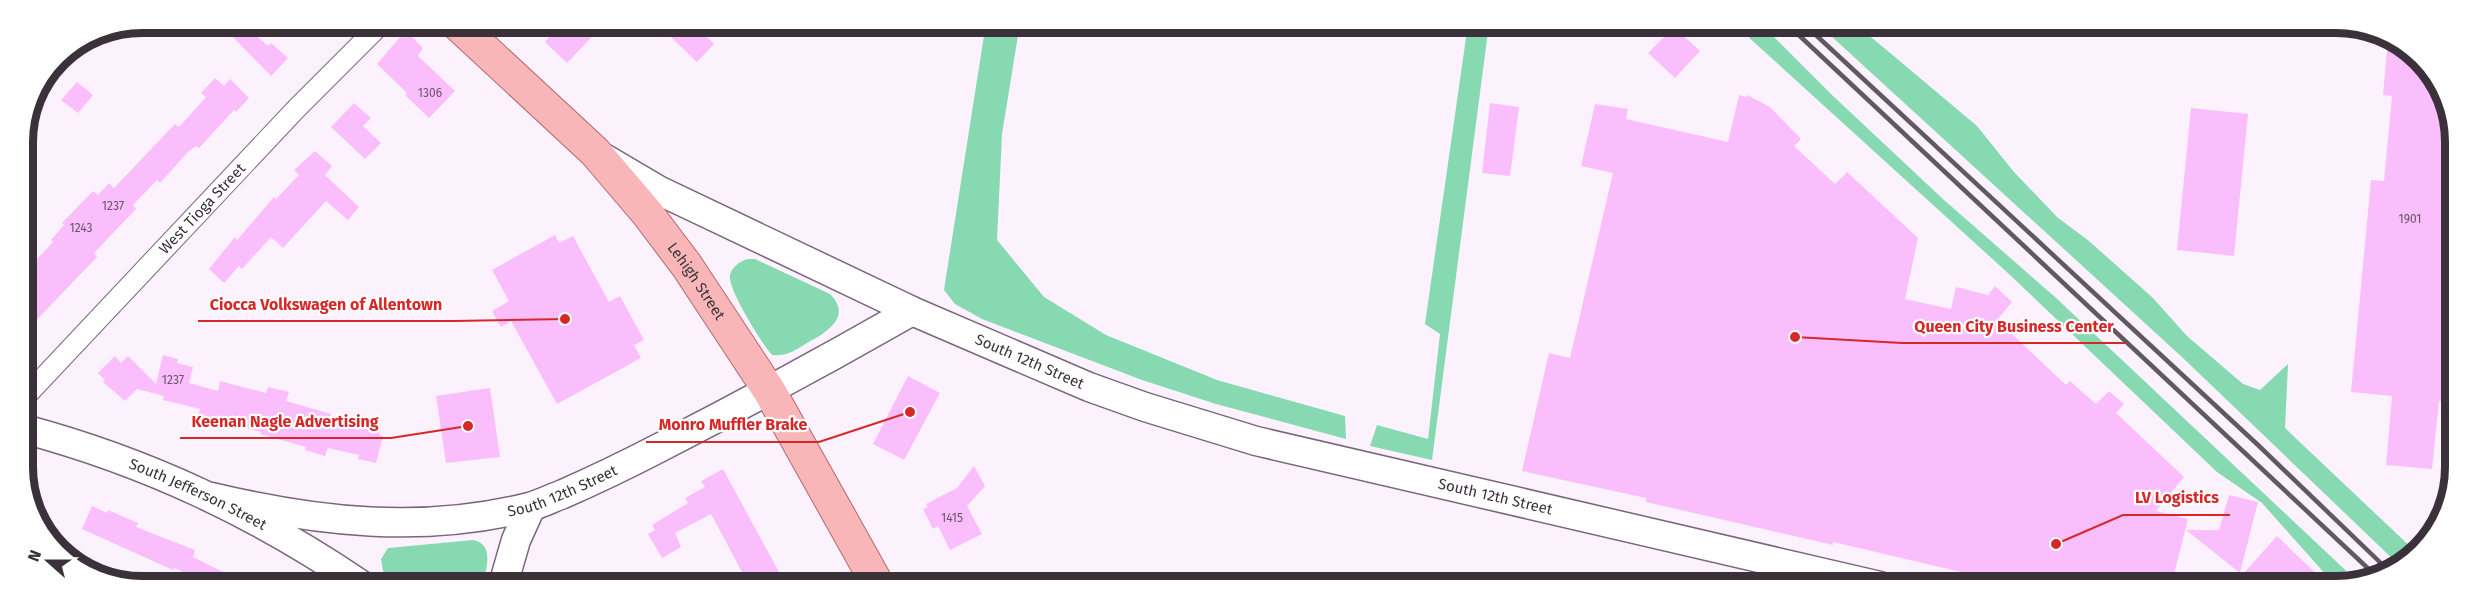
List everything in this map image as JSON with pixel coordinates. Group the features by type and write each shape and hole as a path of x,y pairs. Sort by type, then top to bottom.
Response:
{"main road":[{"name":"Lehigh Street","path":"467,33 595,152 647,213 687,266 770,392 873,576"}],"street":[{"name":"West Tioga Street","path":"33,388 297,108 372,33"},
{"path":"595,152 660,191 912,311"},
{"name":"South 12th Street","path":"212,497 288,513 357,522 420,523 460,520 531,507 596,480 770,392 912,311 1089,387 1256,441 1837,576"},
{"name":"South Jefferson Street","path":"33,432 127,461 212,497 273,529 347,576"},
{"path":"505,576 516,540 531,507"}],"green space":[{"path":"984,33 1018,33 1002,134 997,240 1044,297 1106,335 1217,380 1345,416 1346,439 1216,404 1142,380 982,319 955,304 944,290"},
{"path":"1467,33 1488,33 1432,460 1370,446 1377,425 1428,439 1440,334 1425,324"},
{"path":"1744,33 1770,33 1944,200 2055,297 2351,575 2327,576 2262,503 2217,472 2009,274"},
{"path":"1828,33 1866,33 1977,126 2014,172 2057,217 2089,241 2153,298 2187,336 2243,384 2260,390 2288,364 2285,428 2410,547 2393,560 2183,358"},
{"path":"747,259 755,259 830,294 839,310 834,323 822,334 795,350 782,355 772,355 746,316 731,282 732,270"},
{"path":"473,540 480,542 487,552 485,576 389,576 383,571 381,559 388,548"}],"building":[{"path":"233,33 253,33 268,46 271,43 288,58 271,76 231,35"},
{"path":"408,33 423,48 418,56 455,91 429,118 377,64 401,36 403,38"},
{"path":"544,33 596,33 567,63 545,42 549,37"},
{"path":"667,33 703,33 714,44 697,62"},
{"path":"1668,33 1680,33 1700,51 1675,78 1648,53"},
{"path":"2387,46 2403,55 2423,75 2439,107 2445,134 2445,401 2439,401 2432,469 2386,465 2392,396 2351,392 2371,180 2384,181 2392,96 2383,95"},
{"path":"215,78 224,86 230,79 249,98 236,112 234,110 199,148 196,146 188,152 160,183 157,180 133,205 136,209 94,253 97,257 33,324 33,267 38,262 36,260 53,242 51,240 64,225 62,223 93,191 98,195 109,183 114,188 175,124 179,127 206,97 201,93"},
{"path":"77,82 93,95 78,113 61,100"},
{"path":"1739,95 1746,97 1747,95 1770,107 1801,139 1794,146 1835,184 1847,172 1918,238 1905,299 1951,309 1956,287 1988,295 1995,286 2012,302 1997,320 2066,385 2070,381 2096,404 2109,391 2124,404 2116,413 2184,477 2156,511 2188,519 2174,576 1978,576 1646,502 1646,498 1522,471 1549,353 1570,358 1613,173 1581,166 1595,104 1628,109 1626,119 1728,142"},
{"path":"354,103 371,118 363,126 381,143 365,159 331,127"},
{"path":"1490,103 1519,107 1510,176 1482,173"},
{"path":"2191,108 2248,114 2234,256 2177,250"},
{"path":"315,151 332,166 325,175 359,207 348,220 326,201 283,248 271,237 242,269 239,266 224,283 209,269 235,237 237,240 274,197 276,199 299,175 294,170"},
{"path":"555,235 559,243 573,236 609,302 620,296 644,340 634,345 641,358 557,404 511,321 501,327 492,311 509,301 492,270"},
{"path":"163,355 178,359 177,363 193,367 189,383 218,391 220,381 266,393 268,387 289,392 286,401 331,414 329,423 358,430 360,421 381,426 379,435 383,436 376,463 358,459 359,455 328,448 325,456 305,450 306,447 260,434 261,432 198,416 200,409 163,400 164,396 137,389 125,401 103,382 105,380 98,373 115,356 121,363 128,356 156,384"},
{"path":"908,376 940,393 904,460 873,444"},
{"path":"490,388 500,457 446,463 436,396"},
{"path":"974,466 985,486 967,506 982,534 950,550 938,526 933,529 923,509 928,507 926,504 957,488"},
{"path":"723,469 779,572 772,576 744,576 711,514 675,533 681,547 662,558 648,534 655,530 652,525 688,503 685,498 705,487 701,481"},
{"path":"2229,495 2258,502 2240,573 2186,530 2219,530"},
{"path":"92,506 107,513 108,510 138,523 136,527 195,550 193,557 231,576 193,576 174,568 173,570 82,529"},
{"path":"2277,536 2319,576 2245,576 2243,574"}],"railway":[{"path":"1797,33 2370,570"},
{"path":"1814,33 2258,445 2383,565"}],"place":[{"name":"Ciocca Volkswagen of Allentown","path":"565,319"},
{"name":"Queen City Business Center","path":"1795,337"},
{"name":"Monro Muffler Brake","path":"910,412"},
{"name":"Keenan Nagle Advertising","path":"468,426"},
{"name":"LV Logistics","path":"2056,544"}]}
